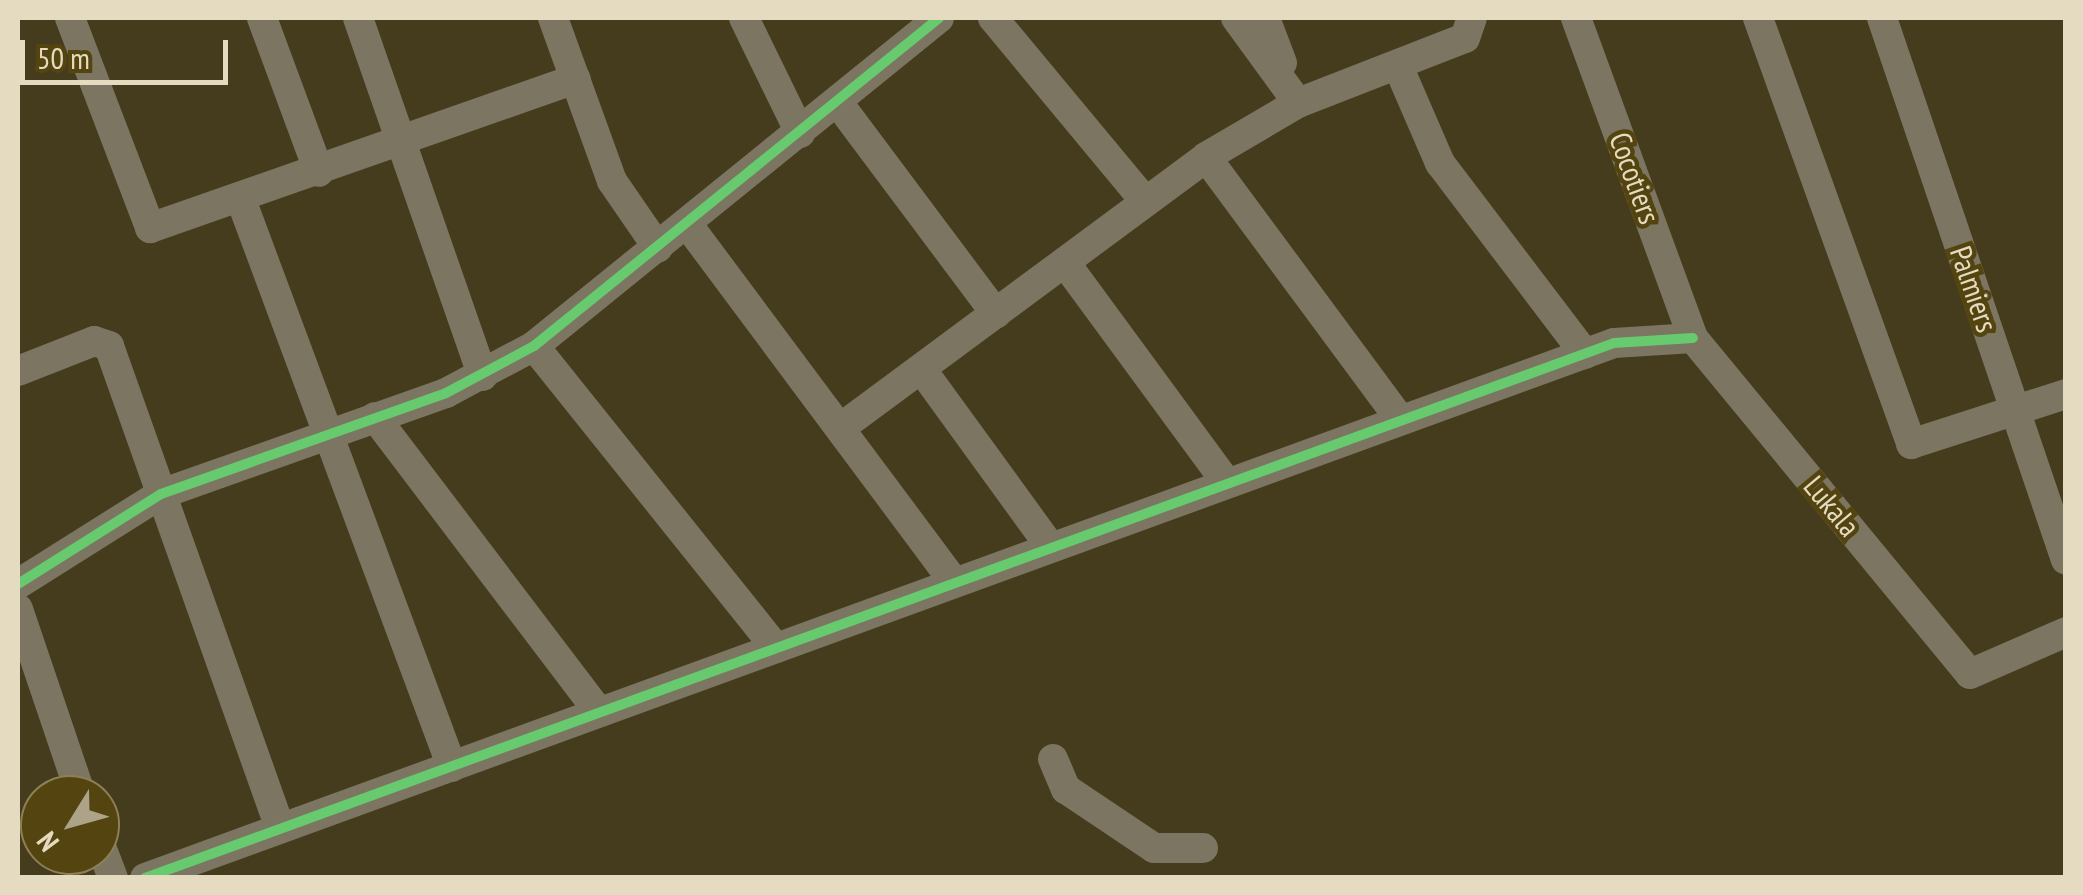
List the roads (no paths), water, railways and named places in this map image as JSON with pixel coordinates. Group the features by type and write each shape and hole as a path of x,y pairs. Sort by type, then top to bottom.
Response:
{"street":[{"path":"70,18 150,228 576,79"},
{"path":"262,18 319,172"},
{"path":"358,18 405,141 483,376"},
{"path":"554,18 612,181 658,248"},
{"path":"744,18 800,133"},
{"path":"18,584 161,494 483,376 534,346 839,104 939,18"},
{"path":"993,18 1145,201"},
{"path":"1236,18 1298,103"},
{"path":"1265,18 1298,103"},
{"path":"843,426 1206,157 1298,103 1465,38 1472,18"},
{"name":"Cocotiers","path":"1576,18 1693,338"},
{"path":"1758,18 1907,438 1916,446 2066,394"},
{"name":"Palmiers","path":"1882,18 2066,560"},
{"path":"1398,66 1440,163 1585,354"},
{"path":"839,104 996,314"},
{"path":"1206,157 1400,419"},
{"path":"240,197 452,767"},
{"path":"688,225 843,426 952,580"},
{"path":"1066,264 1226,482"},
{"path":"146,878 1048,545 1614,343 1693,338"},
{"name":"Lukala","path":"1693,338 1970,674 2066,632"},
{"path":"18,371 102,340 280,828"},
{"path":"534,346 776,648"},
{"path":"922,370 1048,545"},
{"path":"375,417 598,711"},
{"path":"18,608 74,775"},
{"path":"1053,759 1066,789 1154,848 1203,848"}]}
